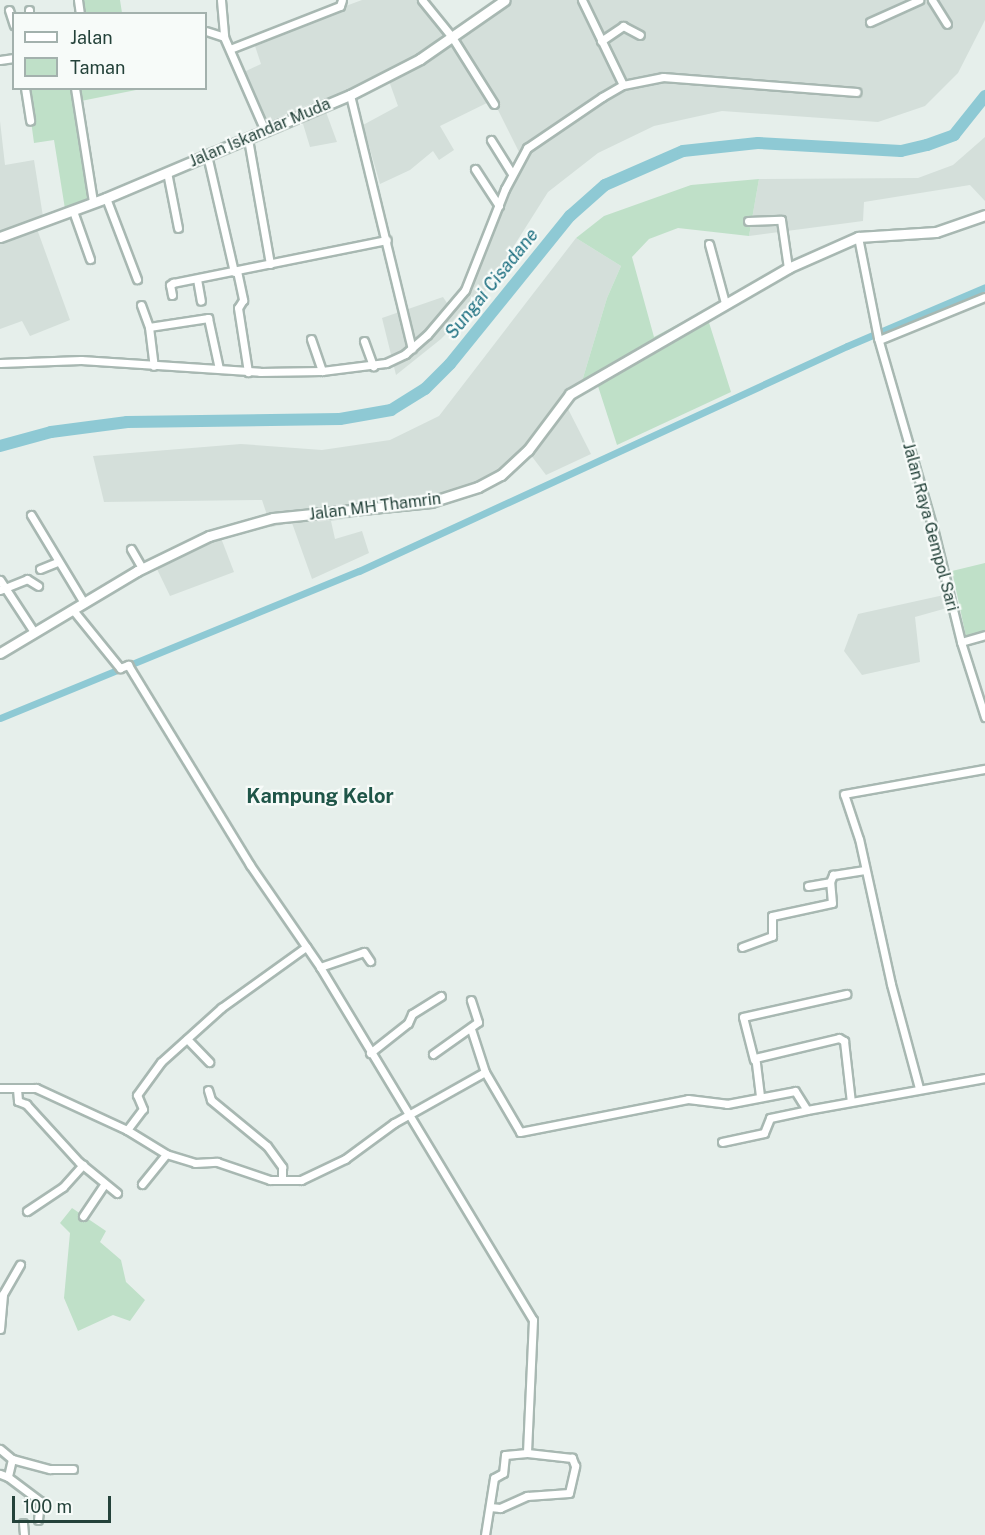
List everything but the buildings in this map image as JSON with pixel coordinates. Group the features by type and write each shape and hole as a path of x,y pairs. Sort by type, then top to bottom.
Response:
{"street":[{"path":"221,0 224,37 265,131"},
{"path":"230,49 340,6 342,0"},
{"path":"422,0 455,34 494,104"},
{"name":"Jalan Iskandar Muda","path":"0,237 106,198 350,95 420,59 505,0"},
{"path":"582,0 623,85"},
{"path":"870,22 919,0"},
{"path":"933,0 947,24"},
{"path":"9,10 12,19"},
{"path":"602,41 623,26 640,35"},
{"path":"207,31 224,37"},
{"path":"0,363 81,360 248,372 322,371 373,366 412,349 465,290 512,173 529,145 623,85 681,78 856,92"},
{"path":"25,90 30,122"},
{"path":"75,90 93,202"},
{"path":"350,95 412,349"},
{"path":"248,139 270,264"},
{"path":"491,140 512,173"},
{"path":"207,155 243,300 238,308 248,372"},
{"path":"475,169 499,206"},
{"path":"167,172 178,228"},
{"path":"106,198 137,279"},
{"path":"73,211 90,259"},
{"name":"Jalan MH Thamrin","path":"0,653 142,568 208,536 273,518 432,502 488,483 528,450 570,394 788,268 858,237 936,232 985,215"},
{"path":"748,221 781,220 788,268"},
{"name":"Jalan Raya Gempol Sari","path":"858,237 878,336 934,532 961,642 985,717"},
{"path":"172,295 170,284 387,240"},
{"path":"709,244 725,303"},
{"path":"197,279 201,301"},
{"path":"878,336 985,297"},
{"path":"141,305 148,327 154,366"},
{"path":"148,327 208,318 219,369"},
{"path":"311,339 322,371"},
{"path":"363,341 373,366"},
{"path":"31,515 57,562 84,603"},
{"path":"130,549 142,568"},
{"path":"40,569 57,562"},
{"path":"0,579 2,588 34,632"},
{"path":"2,588 27,579 38,586"},
{"path":"73,610 112,661 120,668 128,665 250,865 320,967 533,1320 527,1452"},
{"path":"961,642 985,635"},
{"path":"919,1088 855,825 844,802 845,792 985,769"},
{"path":"742,947 772,936 772,916 832,903 830,882 833,875 865,870"},
{"path":"808,886 830,882"},
{"path":"127,1130 143,1109 137,1095 160,1062 221,1008 306,947"},
{"path":"320,967 364,952 370,961"},
{"path":"760,1096 743,1017 846,994"},
{"path":"370,1053 408,1023 412,1014 441,996"},
{"path":"433,1054 471,1029 479,1021 471,1000"},
{"path":"471,1029 485,1072 518,1131 590,1120 688,1099 727,1104 795,1091 807,1110"},
{"path":"754,1060 842,1038 851,1102"},
{"path":"188,1039 209,1062"},
{"path":"0,1088 16,1089 30,1086 127,1130 166,1154 282,1180 301,1180 326,1170 409,1115 485,1072"},
{"path":"722,1142 764,1133 770,1118 919,1088 985,1078"},
{"path":"16,1089 18,1101 32,1111 104,1185 117,1193"},
{"path":"208,1090 211,1100 267,1146 282,1167 282,1180"},
{"path":"142,1184 166,1154"},
{"path":"27,1211 63,1187 83,1165"},
{"path":"82,1216 104,1185"},
{"path":"0,1329 3,1294 20,1265"},
{"path":"0,1449 12,1459 50,1468 73,1469"},
{"path":"484,1535 494,1478 503,1473 504,1455 527,1452 572,1458 575,1466 568,1493 527,1496 500,1508 490,1507"},
{"path":"9,1477 12,1459"},
{"path":"0,1474 9,1477 40,1501 38,1520"},
{"path":"23,1523 24,1535"}],"shaded area":[{"path":"362,0 423,0 449,31 498,0 985,0 985,20 958,73 925,106 878,122 722,111 654,126 598,153 548,192 481,298 441,339 396,375 382,318 443,297 449,306 464,288 523,160 493,100 440,126 454,150 439,160 433,151 410,170 380,184 363,125 398,106 389,81 326,112 337,142 310,147 300,114 269,127 244,72 261,64 253,40"},
{"path":"0,121 5,165 34,160 44,223 37,229 70,320 30,336 22,321 0,329"},
{"path":"985,137 985,201 970,185 864,202 863,221 749,236 759,179 918,178 953,165"},
{"path":"576,238 621,266 607,298 580,388 565,403 591,454 546,475 530,454 504,478 456,502 331,521 335,539 362,531 369,553 312,579 292,523 271,527 262,500 104,502 93,456 241,444 322,450 390,440 439,416"},
{"path":"221,538 234,572 170,596 156,567"},
{"path":"944,595 947,608 915,617 920,662 862,675 844,651 858,614"}],"green space":[{"path":"76,0 120,0 122,12 78,12"},
{"path":"136,90 76,102 93,199 65,209 54,140 34,143 27,91"},
{"path":"759,179 749,236 678,228 649,239 632,257 654,337 705,310 731,392 617,445 596,380 580,388 607,298 621,266 576,238 604,216 691,185"},
{"path":"985,563 985,642 968,646 952,571"},
{"path":"72,1208 106,1231 100,1242 121,1260 126,1282 145,1300 130,1321 113,1315 78,1331 64,1298 70,1233 60,1223"}],"waterway":[{"name":"Sungai Cisadane","path":"0,446 51,432 127,422 340,419 391,410 425,389 450,364 570,216 605,185 683,151 758,143 901,151 927,145 954,135 985,96"},
{"path":"0,718 359,571 847,346 985,287"}],"district":[{"name":"Kampung Kelor","path":"320,796"}]}
